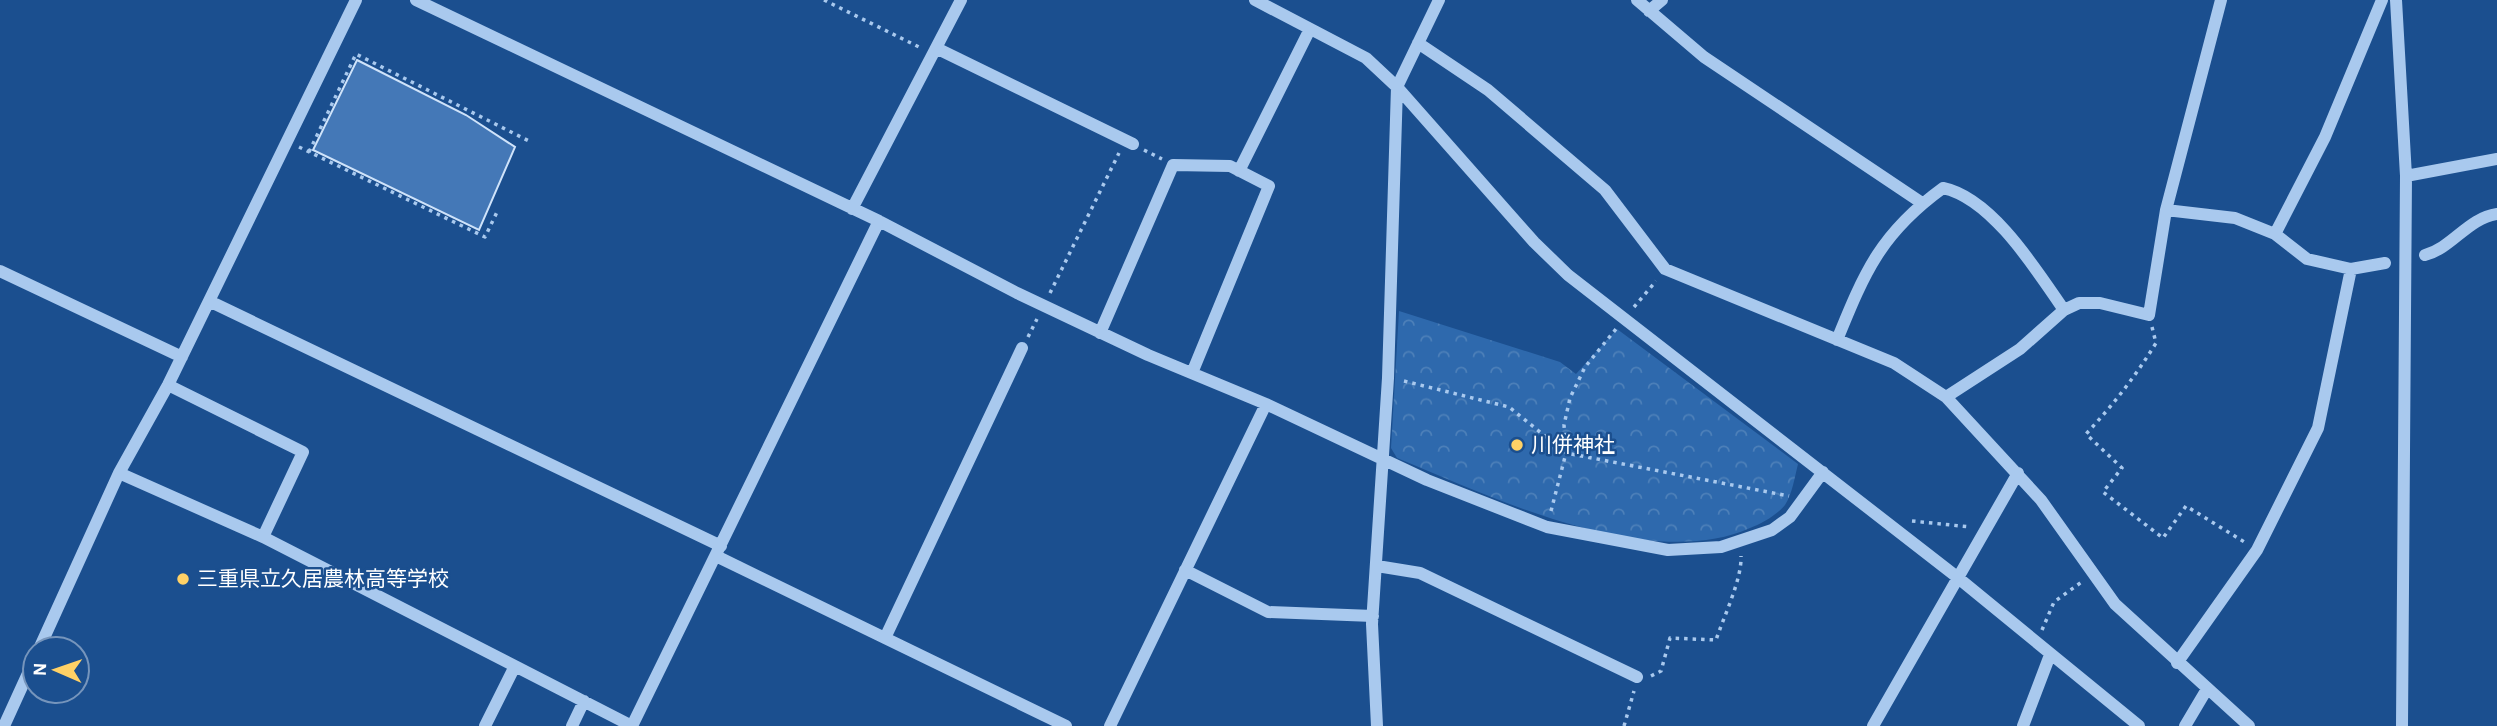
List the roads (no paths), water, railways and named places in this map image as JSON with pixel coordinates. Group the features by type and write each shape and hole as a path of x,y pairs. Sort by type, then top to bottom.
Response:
{"street":[{"path":"45,635 119,473 169,385 356,0"},
{"path":"415,0 879,221 1100,333 1266,404 1383,461 1547,527 1668,550 1703,549 1740,542 1772,530 1790,517 1823,472"},
{"path":"852,209 961,0"},
{"path":"1255,0 1366,58 1397,87 1534,242 1568,275 1957,577 2139,726"},
{"path":"1377,726 1373,616 1388,378 1397,87 1439,0"},
{"path":"1637,0 1704,57 1922,203"},
{"path":"1649,11 1662,0"},
{"path":"1946,397 2020,349 2064,310 2079,303 2100,303 2149,315 2149,299 2166,210 2221,0"},
{"path":"2275,234 2325,137 2382,0"},
{"path":"2396,0 2406,176 2402,726"},
{"path":"1239,171 1310,29"},
{"path":"1418,43 1488,90 1605,190 1665,269 1914,374 1946,397 2042,500 2115,604 2249,726"},
{"path":"935,51 1129,143"},
{"path":"2406,176 2497,159"},
{"path":"1100,333 1173,165 1230,166 1269,186 1192,373"},
{"path":"1838,340 1862,279 1877,251 1922,203 1943,188 1955,190 1991,216 2029,261 2064,310"},
{"path":"2166,210 2235,218 2275,234 2307,259 2351,269 2385,263"},
{"path":"2425,255 2436,252 2488,215 2497,214"},
{"path":"119,473 263,537 632,726 879,221"},
{"path":"2177,663 2257,550 2318,428 2351,269"},
{"path":"0,271 182,357"},
{"path":"209,301 718,551 885,638 1066,726"},
{"path":"885,638 1023,348"},
{"path":"169,385 303,452 263,537"},
{"path":"1111,726 1266,404"},
{"path":"1873,726 2018,473"},
{"path":"1377,566 1420,573 1637,677"},
{"path":"1185,570 1268,612 1373,616"},
{"path":"2023,726 2050,655"},
{"path":"485,726 515,666"},
{"path":"4,726 21,688"},
{"path":"2185,726 2207,689"},
{"path":"572,726 584,701"}],"place":[{"name":"川併神社","path":"1517,445"},
{"name":"三重県立久居農林高等学校","path":"183,579"}]}
